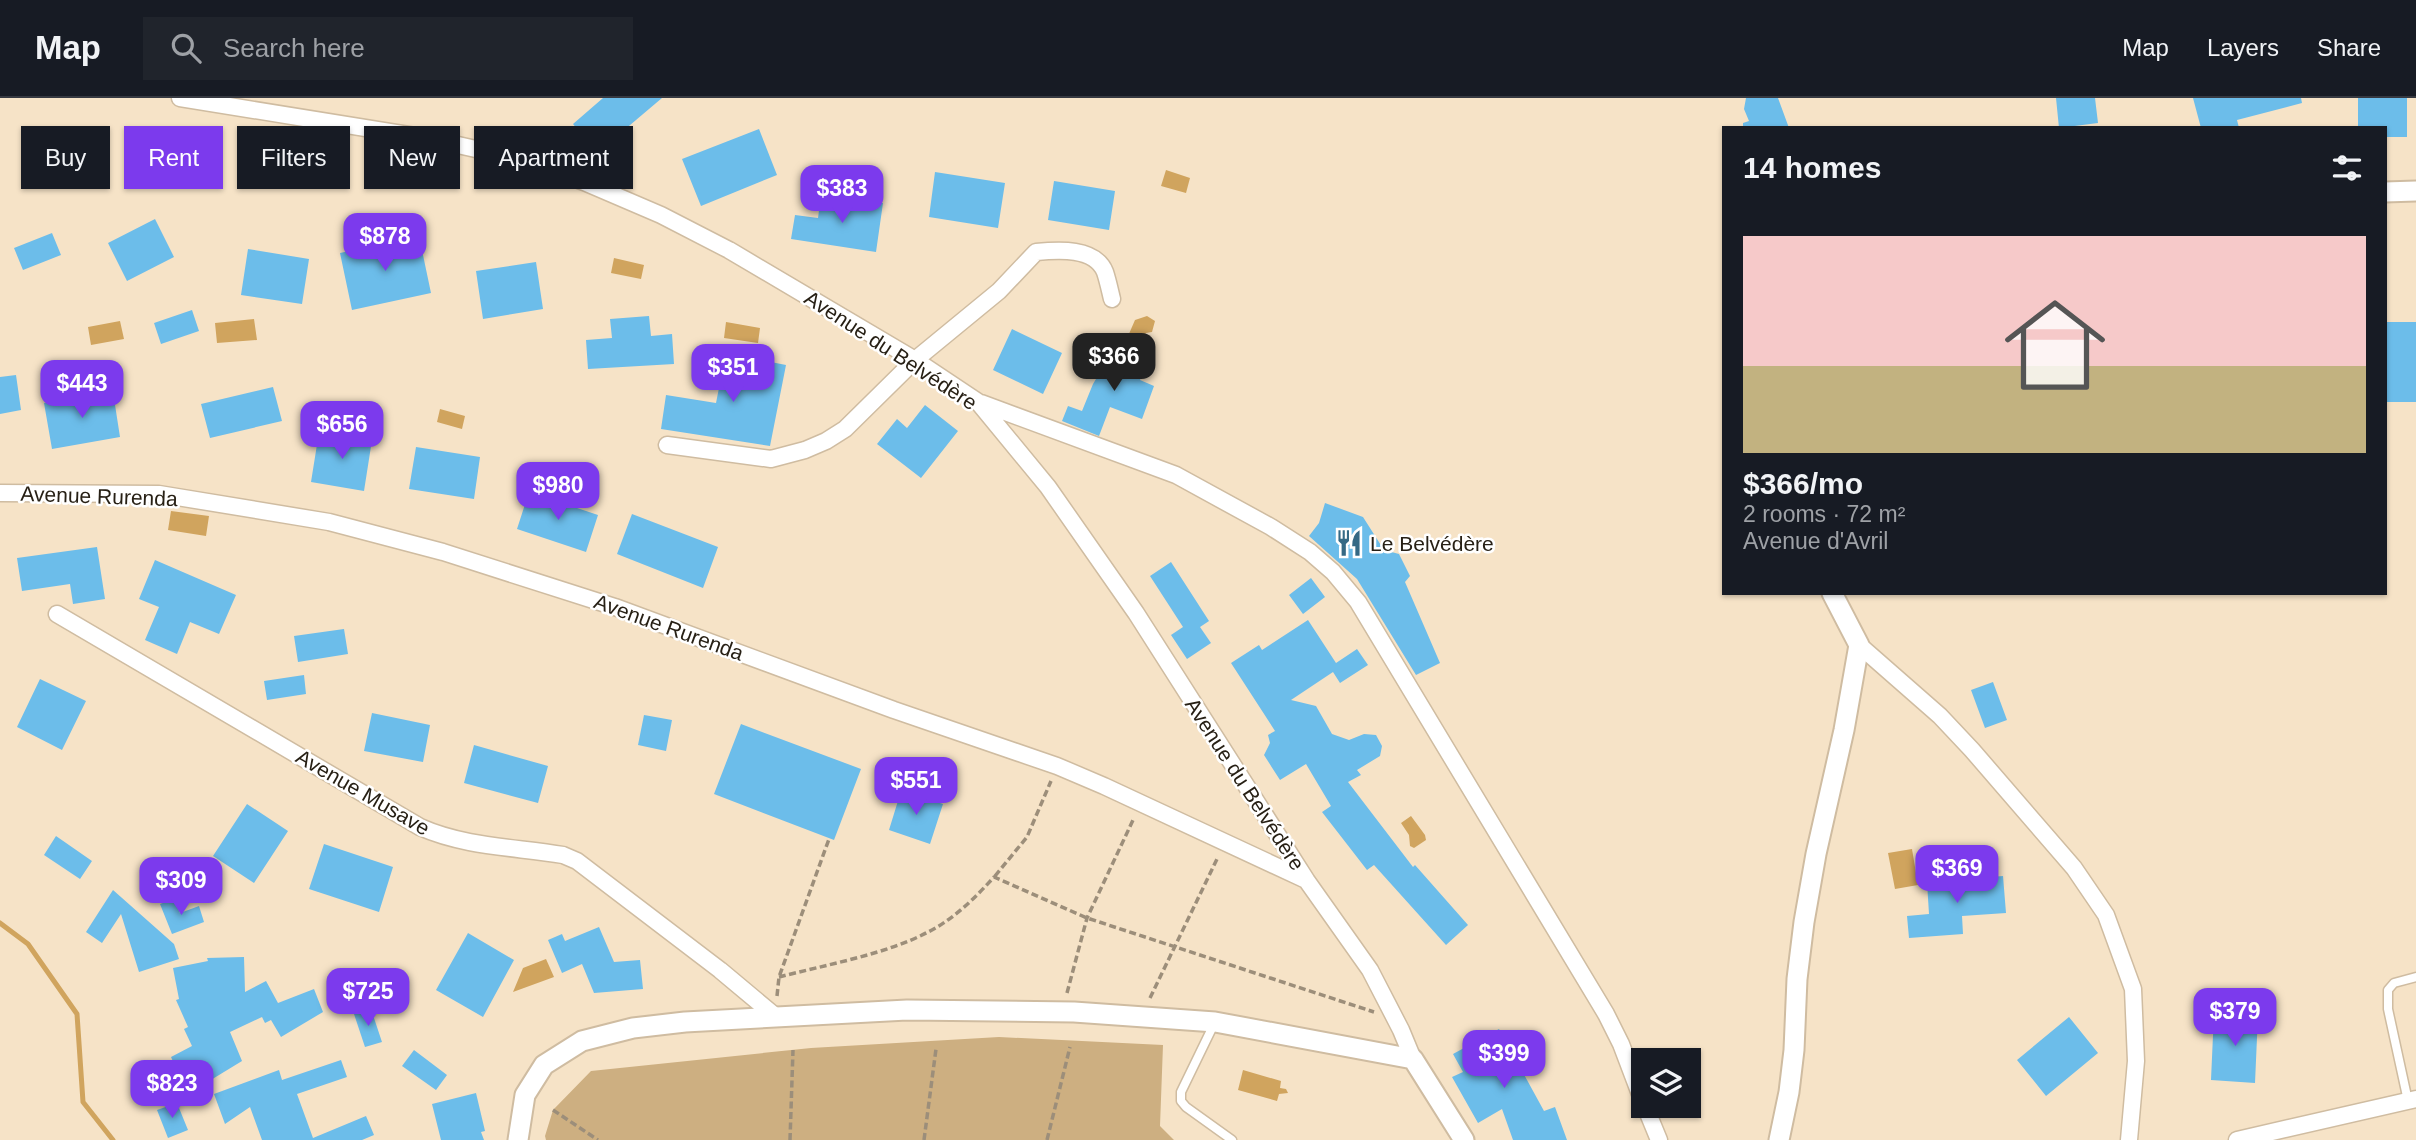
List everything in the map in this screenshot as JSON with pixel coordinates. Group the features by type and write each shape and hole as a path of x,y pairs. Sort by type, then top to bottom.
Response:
{"street":[{"name":"Avenue du Belvédère","path":"180,98 427,138 546,168 661,215 729,250 915,360 978,402 1048,487 1136,613 1307,881 1370,970 1413,1059"},
{"path":"2387,192 2416,191"},
{"path":"667,445 771,459 826,441 845,429 915,360 999,291 1036,252 1070,251 1093,257 1105,270 1112,299"},
{"path":"978,402 1176,475 1271,527 1310,552 1333,572 1358,603 1606,1014 1631,1070"},
{"name":"Avenue Rurenda","path":"0,493 159,494 329,522 443,552 615,607 894,710 1057,766 1307,881"},
{"path":"1833,595 1859,645 1940,716 1972,750 2074,868 2106,915 2133,989 2136,1061 2129,1140"},
{"name":"Avenue Musave","path":"57,614 420,827 461,842 563,855 577,861 720,970 775,1016"},
{"path":"1779,1140 1792,1071 1797,979 1804,922 1859,645"},
{"path":"518,1140 525,1095 544,1065 582,1041 633,1028 775,1016 907,1010 1061,1012 1215,1023 1413,1059 1464,1140"},
{"path":"2237,1140 2412,1100"},
{"path":"1650,1118 1660,1140"}],"lane":[{"path":"2412,1100 2387,998 2388,990 2395,983 2416,977"},
{"path":"1215,1023 1181,1092 1181,1101 1232,1140"}],"path":[{"path":"779,977 874,952 929,932 968,905 1027,837 1057,766"},
{"path":"1061,1012 1087,918 1141,803"},
{"path":"775,1016 779,977 829,839"},
{"path":"1142,1017 1173,947 1225,843"},
{"path":"994,877 1087,918 1396,1020"},
{"path":"1048,1140 1070,1048"},
{"path":"923,1140 936,1049"},
{"path":"790,1140 793,1050"},
{"path":"553,1110 598,1140"}],"shaded area":[{"path":"1166,170 1190,178 1186,193 1161,186"},
{"path":"614,258 644,265 641,279 611,273"},
{"path":"1147,316 1155,321 1152,332 1146,333 1138,348 1125,343 1135,320"},
{"path":"254,319 257,340 217,343 215,323"},
{"path":"120,321 124,339 91,345 88,327"},
{"path":"726,322 760,328 758,343 724,338"},
{"path":"440,409 465,416 462,429 437,422"},
{"path":"342,412 367,417 372,420 369,428 347,428 337,417"},
{"path":"171,511 209,516 206,536 168,530"},
{"path":"1411,816 1426,840 1414,848 1410,846 1409,835 1401,823"},
{"path":"1912,849 1918,885 1895,889 1888,853"},
{"path":"546,959 554,977 513,992 523,968"},
{"path":"999,1037 1163,1045 1160,1126 1174,1140 546,1140 545,1136 553,1110 591,1071 811,1048"},
{"path":"1243,1070 1281,1081 1280,1088 1286,1089 1288,1093 1279,1094 1277,1101 1238,1090"}],"building":[{"path":"603,98 662,98 629,126 573,124"},
{"path":"1746,98 1778,98 1788,126 1743,126 1743,123 1749,121 1744,109"},
{"path":"2056,98 2095,98 2098,123 2059,126"},
{"path":"2193,98 2301,98 2302,103 2237,120 2238,126 2200,126"},
{"path":"2358,98 2407,98 2407,137 2387,137 2387,126 2358,126"},
{"path":"759,129 777,175 701,206 682,159"},
{"path":"935,172 1005,183 998,228 929,217"},
{"path":"1054,181 1115,191 1109,230 1048,220"},
{"path":"849,197 883,203 876,252 791,239 795,215 818,218 820,203 847,207"},
{"path":"155,219 174,257 127,281 108,243"},
{"path":"52,233 61,255 23,270 14,248"},
{"path":"419,236 431,293 352,310 340,253"},
{"path":"248,249 309,259 302,304 241,295"},
{"path":"536,262 543,309 483,319 476,271"},
{"path":"192,310 199,331 161,344 154,323"},
{"path":"649,316 651,336 672,334 674,364 588,369 586,340 612,338 610,319"},
{"path":"2387,322 2416,322 2416,402 2387,402"},
{"path":"1012,329 1062,353 1043,394 993,370"},
{"path":"726,353 786,365 770,446 661,429 666,395 716,403"},
{"path":"1111,354 1150,355 1140,380 1154,386 1142,419 1110,407 1099,436 1062,421 1068,406 1082,411 1093,384"},
{"path":"16,375 21,410 0,414 0,377"},
{"path":"273,387 282,421 210,438 201,404"},
{"path":"113,392 120,437 52,449 44,403"},
{"path":"925,405 958,431 921,478 877,444 897,419 907,428"},
{"path":"319,432 372,440 364,491 311,482"},
{"path":"416,447 480,457 474,499 409,489"},
{"path":"529,492 598,515 586,552 517,529"},
{"path":"1325,503 1363,517 1384,550 1399,554 1410,576 1405,582 1440,663 1416,675 1357,579 1309,536 1319,523"},
{"path":"632,514 718,547 703,588 617,554"},
{"path":"97,547 105,599 73,604 70,584 22,591 17,558"},
{"path":"155,560 236,595 219,634 190,622 177,654 145,640 159,607 139,599"},
{"path":"1171,562 1209,621 1200,627 1211,643 1187,659 1171,635 1183,627 1150,576"},
{"path":"1311,578 1325,597 1303,614 1289,595"},
{"path":"1308,620 1336,663 1357,649 1368,665 1340,683 1333,672 1291,700 1316,706 1332,734 1349,740 1364,734 1376,735 1382,746 1380,756 1357,770 1361,775 1348,782 1413,867 1415,865 1468,925 1446,945 1374,865 1367,870 1322,812 1331,806 1306,764 1280,780 1264,755 1270,743 1268,735 1275,731 1231,663 1259,645 1262,650"},
{"path":"344,629 348,654 298,662 294,636"},
{"path":"304,675 306,694 267,700 264,681"},
{"path":"40,679 86,701 62,750 17,727"},
{"path":"1993,682 2007,720 1985,728 1971,690"},
{"path":"372,713 430,725 423,762 364,751"},
{"path":"644,715 672,720 666,751 638,745"},
{"path":"741,724 861,769 834,840 714,794"},
{"path":"474,745 548,766 538,803 464,783"},
{"path":"901,791 943,804 930,844 889,830"},
{"path":"247,804 288,831 254,883 213,856"},
{"path":"56,836 92,861 80,879 44,855"},
{"path":"324,844 393,867 379,912 309,889"},
{"path":"2003,876 2006,913 1962,916 1963,934 1909,938 1907,916 1929,914 1927,882"},
{"path":"113,890 174,944 179,959 139,972 121,914 102,943 86,932"},
{"path":"174,899 180,913 199,906 204,922 172,934 160,904"},
{"path":"599,927 614,962 640,960 643,989 594,993 582,964 562,973 548,940 562,934 565,941"},
{"path":"468,933 514,960 483,1017 436,990"},
{"path":"244,957 245,992 266,981 278,1003 314,989 323,1012 281,1037 271,1020 265,1023 262,1017 230,1032 242,1061 201,1086 165,1102 154,1077 176,1068 171,1057 192,1046 184,1029 188,1027 176,1000 179,999 173,968 208,961 207,958"},
{"path":"371,1009 382,1042 365,1047 354,1014"},
{"path":"2214,1013 2258,1015 2255,1083 2211,1080"},
{"path":"2069,1017 2098,1053 2046,1096 2017,1060"},
{"path":"1499,1029 1544,1111 1555,1107 1567,1140 1513,1140 1502,1109 1478,1123 1452,1077 1463,1072 1453,1054"},
{"path":"414,1050 447,1075 436,1090 402,1066"},
{"path":"341,1060 347,1077 297,1094 313,1138 366,1116 374,1135 362,1140 262,1140 250,1107 225,1124 214,1094 279,1070 282,1080"},
{"path":"476,1093 485,1131 481,1132 484,1140 441,1140 432,1104"},
{"path":"177,1103 188,1130 168,1138 157,1110"}],"waterway":[{"path":"0,923 28,944 77,1014 83,1102 113,1140"}],"place":[{"name":"Le Belvédère","path":"1349,543"}]}
